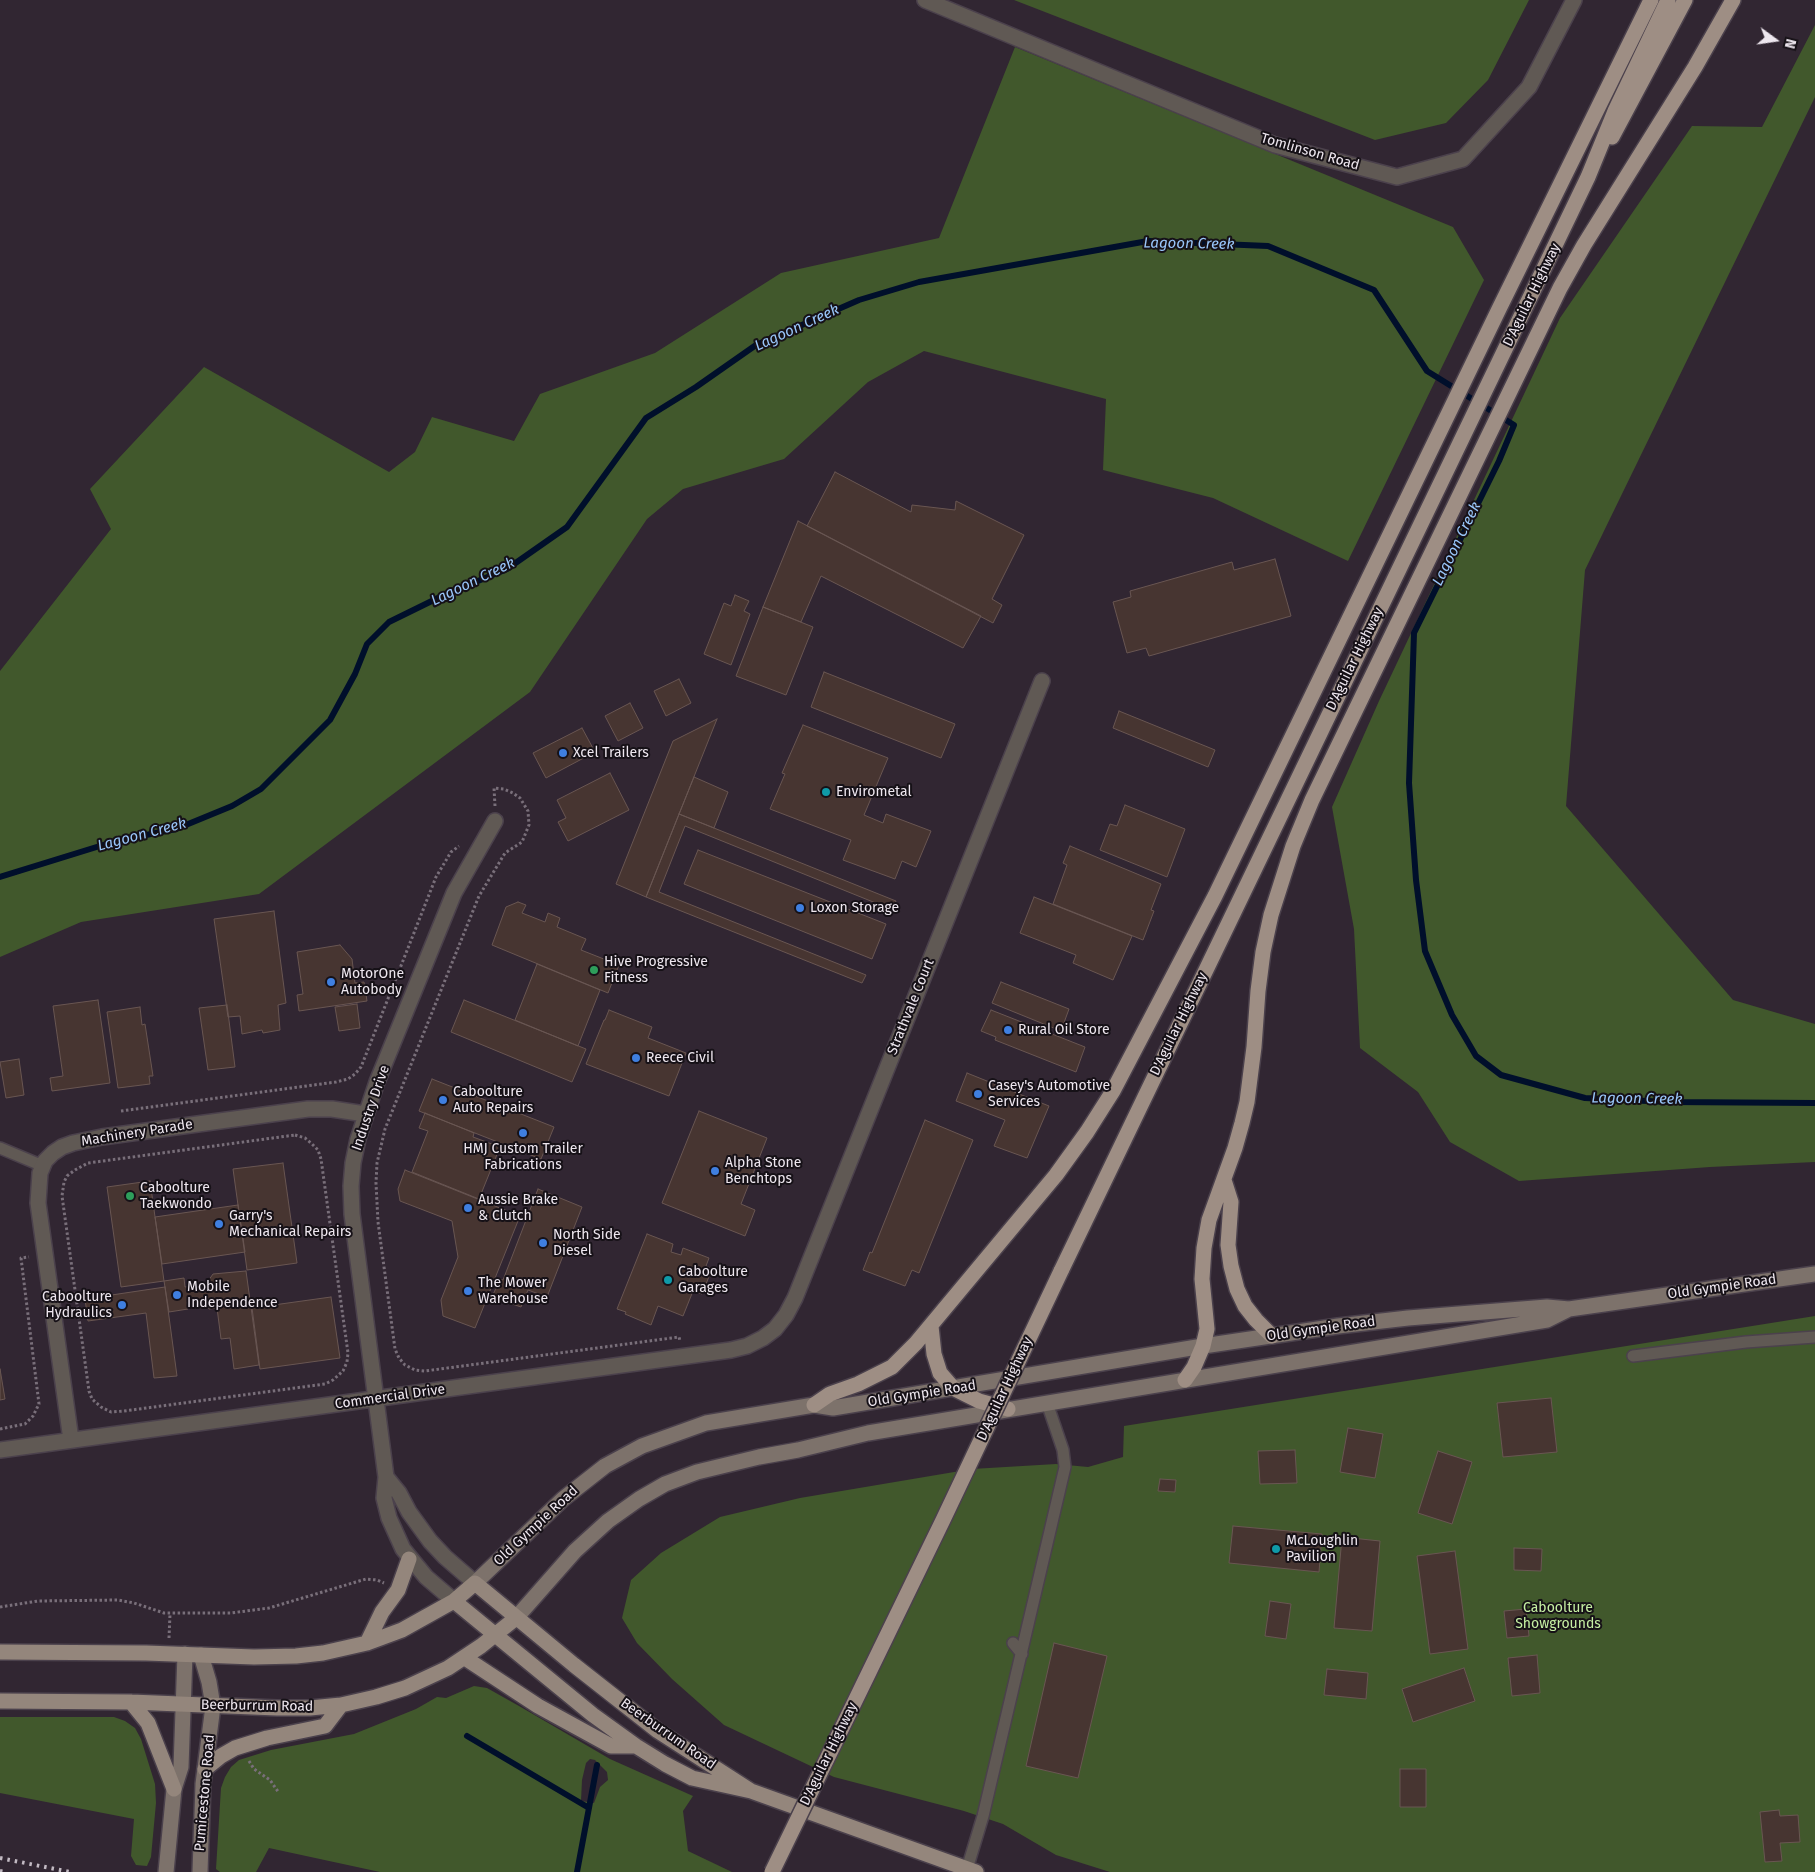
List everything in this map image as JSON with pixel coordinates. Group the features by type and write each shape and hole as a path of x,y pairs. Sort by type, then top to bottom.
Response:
{"highway":[{"path":"814,1405 830,1394 858,1384 892,1367 931,1326 1056,1175 1087,1132 1113,1091 1215,896 1651,0"},
{"name":"D'Aguilar Highway","path":"772,1872 943,1520 1060,1271 1301,770 1510,341 1588,177 1615,111 1668,0"},
{"name":"D'Aguilar Highway","path":"1588,177 1624,117 1685,0"},
{"path":"1185,1380 1194,1367 1203,1346 1207,1329 1202,1279 1204,1248 1209,1220 1235,1148 1247,1102 1263,952 1271,915 1293,846 1312,800 1560,288 1584,245 1695,66 1733,0"},
{"path":"1224,1180 1231,1202 1228,1245 1237,1288 1245,1306 1272,1336"},
{"path":"931,1326 934,1354 940,1373 953,1388 979,1401 1008,1409"}],"main road":[{"name":"Old Gympie Road","path":"475,1583 543,1518 605,1466 642,1446 706,1423 814,1405 833,1408 1272,1336 1408,1318 1547,1307 1569,1308 1815,1274"},
{"name":"Old Gympie Road","path":"516,1618 589,1536 639,1498 665,1484 697,1472 868,1433 1548,1320 1569,1308"},
{"path":"367,1643 382,1612 398,1590 409,1558"},
{"path":"0,1652 85,1652 254,1657 296,1656 343,1649 367,1643 402,1630 454,1601 475,1583"},
{"name":"Beerburrum Road","path":"475,1583 574,1665 658,1730 751,1791"},
{"name":"Beerburrum Road","path":"454,1601 586,1709 636,1746 665,1764 692,1778 751,1791 971,1870"},
{"name":"Beerburrum Road","path":"0,1701 131,1702 310,1708 341,1706 405,1688 448,1668 465,1658 516,1618"},
{"name":"Pumicestone Road","path":"166,1872 174,1789 181,1767 185,1654"},
{"name":"Pumicestone Road","path":"200,1872 205,1769 213,1706 201,1655"},
{"path":"465,1658 538,1706 611,1746 636,1746"},
{"path":"131,1702 148,1723 174,1789"},
{"path":"205,1769 235,1748 267,1738 325,1726 341,1706"}],"street":[{"name":"Tomlinson Road","path":"925,0 1275,145 1397,177 1463,159 1529,87 1574,0"},
{"name":"Strathvale Court","path":"775,1329 786,1315 795,1298 1042,681"},
{"name":"Industry Drive","path":"454,1601 426,1577 409,1558 397,1538 384,1498 386,1476 352,1214 352,1163 365,1114 454,893 495,821"},
{"name":"Machinery Parade","path":"43,1166 53,1153 62,1147 102,1137 308,1109 332,1109 365,1114"},
{"path":"43,1166 38,1186 38,1203 71,1440"},
{"name":"Commercial Drive","path":"0,1450 731,1350 747,1346 775,1329"},
{"name":"Industry Drive","path":"386,1476 430,1541 444,1557 475,1583"}],"lane":[{"path":"0,1148 43,1166"},
{"path":"1632,1356 1746,1342 1815,1337"},
{"path":"971,1870 1065,1467 1063,1450 1047,1403"},
{"path":"1023,1606 1036,1595"},
{"path":"1013,1643 1022,1654"}],"path":[{"path":"495,821 494,788 513,792 520,798 528,810 529,825 522,842 504,853 479,896 385,1129 380,1147 376,1183 378,1222 395,1349 405,1365 425,1372 679,1337 682,1357"},
{"path":"121,1111 336,1082 348,1079 355,1074 365,1057 436,877 451,852 466,842"},
{"path":"295,1135 305,1138 318,1150 321,1159 348,1353 343,1371 325,1384 124,1411 112,1412 101,1407 92,1399 88,1390 62,1196 67,1176 88,1163 284,1136 295,1135"},
{"path":"0,1429 25,1424 33,1416 38,1404 38,1390 21,1258 45,1254"},
{"path":"0,1607 38,1601 118,1600 134,1602 159,1613 170,1614 250,1611 290,1602 366,1579 378,1580 386,1584"},
{"path":"169,1638 170,1614"},
{"path":"248,1756 250,1764 254,1769 264,1775 279,1793"}],"green space":[{"path":"1014,0 1529,0 1488,80 1446,123 1375,140"},
{"path":"1815,25 1815,97 1585,570 1566,806 1733,1000 1815,1024 1815,1162 1710,1167 1519,1181 1450,1142 1418,1092 1360,1048 1354,929 1332,807 1379,701 1560,318 1692,126 1762,127"},
{"path":"1015,47 1453,227 1484,280 1348,561 1213,498 1103,470 1106,399 924,351 868,382 784,459 683,489 647,519 530,692 259,894 81,922 0,957 0,671 111,529 90,489 204,367 389,472 415,452 432,417 514,441 540,394 655,353 781,273 939,238"},
{"name":"Caboolture Showgrounds","path":"1815,1316 1815,1872 1110,1872 1056,1855 1003,1824 964,1811 834,1777 724,1725 672,1679 637,1643 622,1618 631,1580 661,1553 720,1517 800,1498 972,1469 1056,1464 1088,1467 1123,1457 1124,1426"},
{"path":"474,1686 487,1688 610,1759 693,1796 683,1811 688,1851 732,1872 380,1872 269,1848 256,1872 220,1872 216,1869 221,1788 231,1767 239,1760 271,1750 354,1734 416,1709 437,1697 446,1698","holes":["590,1759 595,1760 607,1772 608,1780 600,1787 594,1803 581,1801 582,1780 586,1763"]},
{"path":"0,1717 114,1717 125,1721 135,1728 141,1739 155,1784 156,1803 151,1857 147,1866 136,1865 131,1856 134,1819 0,1793"}],"building":[{"path":"835,472 911,512 912,505 955,510 956,501 1024,535 992,599 1002,605 993,623 807,526"},
{"path":"798,521 981,616 963,648 821,576 801,622 763,607"},
{"path":"1275,559 1291,616 1149,656 1146,648 1127,653 1113,602 1131,597 1130,591 1232,562 1234,570"},
{"path":"735,595 749,601 744,611 750,614 731,665 704,654 724,603 731,606"},
{"path":"763,607 813,627 786,695 736,676"},
{"path":"824,672 955,724 941,758 811,707"},
{"path":"679,679 691,703 666,716 654,691"},
{"path":"630,703 643,728 618,741 605,716"},
{"path":"1119,711 1215,750 1208,767 1113,728"},
{"path":"717,719 646,897 616,884 673,741"},
{"name":"Envirometal","path":"803,725 888,758 864,815 883,823 886,814 931,831 916,867 902,861 895,879 843,860 851,840 770,809 785,774 782,773"},
{"path":"582,728 595,752 546,778 533,753"},
{"path":"610,773 629,810 568,841 558,822 566,818 557,800"},
{"path":"694,777 728,792 714,828 679,814"},
{"path":"1125,805 1185,829 1167,877 1100,850 1110,824 1117,826"},
{"path":"679,814 896,901 893,910 685,826 659,892 866,975 862,983 646,897"},
{"path":"1070,846 1161,884 1151,910 1154,911 1143,940 1053,904 1067,865 1063,863"},
{"path":"698,850 886,924 872,959 684,884"},
{"path":"1034,897 1132,936 1113,980 1073,963 1076,955 1020,933"},
{"path":"518,902 526,905 522,913 545,922 548,913 560,918 557,927 586,939 581,950 619,965 608,993 492,945 506,907"},
{"path":"274,911 286,1003 278,1005 280,1030 263,1033 262,1030 242,1034 240,1016 228,1017 214,919"},
{"path":"340,945 352,959 355,983 364,982 367,1001 299,1011 297,995 303,994 297,952"},
{"path":"537,964 600,990 578,1046 515,1020"},
{"path":"1001,982 1069,1009 1061,1031 992,1003"},
{"path":"98,1000 110,1083 52,1091 50,1078 63,1076 53,1006"},
{"path":"464,1000 586,1049 572,1082 451,1032"},
{"path":"357,1004 360,1028 339,1031 335,1007"},
{"path":"227,1005 235,1067 208,1070 199,1008"},
{"path":"140,1007 142,1025 145,1024 153,1076 149,1076 150,1084 118,1088 107,1012"},
{"name":"Reece Civil","path":"609,1010 652,1027 648,1038 686,1053 669,1096 586,1064"},
{"path":"991,1010 1085,1047 1076,1072 995,1040 996,1037 981,1031"},
{"path":"19,1059 24,1095 6,1098 0,1062"},
{"path":"967,1073 1049,1106 1027,1158 994,1146 1005,1120 956,1101"},
{"path":"432,1079 554,1127 541,1159 419,1111"},
{"name":"Alpha Stone Benchtops","path":"699,1111 767,1138 741,1204 755,1210 745,1236 662,1203"},
{"path":"425,1113 474,1133 473,1137 500,1147 479,1199 412,1172 428,1131 419,1128"},
{"path":"925,1120 973,1140 919,1273 912,1270 905,1286 863,1270 870,1252 872,1253"},
{"path":"283,1163 297,1263 247,1270 233,1169"},
{"path":"405,1170 520,1216 475,1328 443,1316 441,1300 458,1257 452,1221 400,1201 398,1189"},
{"path":"150,1181 164,1281 121,1287 107,1187"},
{"name":"North Side Diesel","path":"538,1189 582,1207 547,1297 528,1290 521,1307 492,1297 500,1279 503,1280"},
{"path":"238,1205 245,1252 162,1264 155,1217"},
{"name":"Caboolture Garages","path":"647,1234 673,1244 671,1252 681,1255 683,1248 709,1258 706,1266 712,1269 702,1294 693,1291 683,1316 658,1306 651,1325 617,1309"},
{"path":"246,1271 259,1365 234,1369 230,1338 221,1339 217,1308 209,1309 208,1300 187,1302 188,1309 169,1312 164,1281 184,1278 185,1287 206,1284 213,1274"},
{"path":"165,1287 177,1376 154,1378 146,1313 88,1321 85,1299"},
{"path":"331,1297 340,1358 260,1369 252,1308"},
{"path":"0,1369 5,1399 0,1400"},
{"path":"1551,1398 1557,1452 1503,1457 1497,1403"},
{"path":"1348,1428 1383,1434 1375,1478 1340,1472"},
{"path":"1295,1450 1297,1483 1260,1484 1258,1451"},
{"path":"1438,1451 1472,1462 1452,1524 1418,1513"},
{"path":"1160,1479 1176,1480 1175,1492 1158,1491"},
{"name":"McLoughlin Pavilion","path":"1233,1526 1322,1534 1319,1572 1229,1563"},
{"path":"1342,1537 1380,1541 1372,1631 1334,1628"},
{"path":"1514,1548 1542,1549 1541,1571 1514,1570"},
{"path":"1455,1551 1468,1649 1430,1654 1417,1556"},
{"path":"1270,1601 1291,1604 1286,1639 1265,1636"},
{"path":"1526,1609 1529,1636 1507,1638 1504,1611"},
{"path":"1054,1643 1107,1656 1078,1778 1026,1766"},
{"path":"1537,1655 1540,1693 1512,1696 1508,1658"},
{"path":"1464,1668 1475,1701 1413,1722 1402,1689"},
{"path":"1327,1669 1368,1673 1366,1699 1324,1695"},
{"path":"1400,1769 1426,1769 1426,1807 1400,1807"},
{"path":"1779,1810 1780,1816 1798,1815 1800,1842 1780,1843 1782,1861 1765,1862 1760,1812"}],"waterway":[{"name":"Lagoon Creek","path":"0,877 116,841 176,829 232,806 261,789 330,720 355,674 367,644 389,622 444,595 507,569 567,527 646,418 696,387 756,345 859,300 919,282 1148,241 1268,246 1374,290 1427,371 1514,425 1499,461 1414,633 1409,783 1416,880 1425,951 1452,1015 1476,1056 1501,1075 1585,1098 1668,1102 1815,1103"},
{"path":"467,1736 589,1808"},
{"path":"577,1872 597,1765"}],"railway":[{"path":"0,1858 70,1872"},
{"path":"0,1871 6,1872"}],"place":[{"name":"Xcel Trailers","path":"563,753"},
{"name":"Envirometal","path":"826,792"},
{"name":"Loxon Storage","path":"800,908"},
{"name":"Hive Progressive Fitness","path":"594,970"},
{"name":"MotorOne Autobody","path":"331,982"},
{"name":"Rural Oil Store","path":"1008,1030"},
{"name":"Reece Civil","path":"636,1058"},
{"name":"Casey's Automotive Services","path":"978,1094"},
{"name":"Caboolture Auto Repairs","path":"443,1100"},
{"name":"HMJ Custom Trailer Fabrications","path":"523,1133"},
{"name":"Alpha Stone Benchtops","path":"715,1171"},
{"name":"Caboolture Taekwondo","path":"130,1196"},
{"name":"Aussie Brake & Clutch","path":"468,1208"},
{"name":"Garry's Mechanical Repairs","path":"219,1224"},
{"name":"North Side Diesel","path":"543,1243"},
{"name":"Caboolture Garages","path":"668,1280"},
{"name":"The Mower Warehouse","path":"468,1291"},
{"name":"Mobile Independence","path":"177,1295"},
{"name":"Caboolture Hydraulics","path":"122,1305"},
{"name":"McLoughlin Pavilion","path":"1276,1549"}]}
